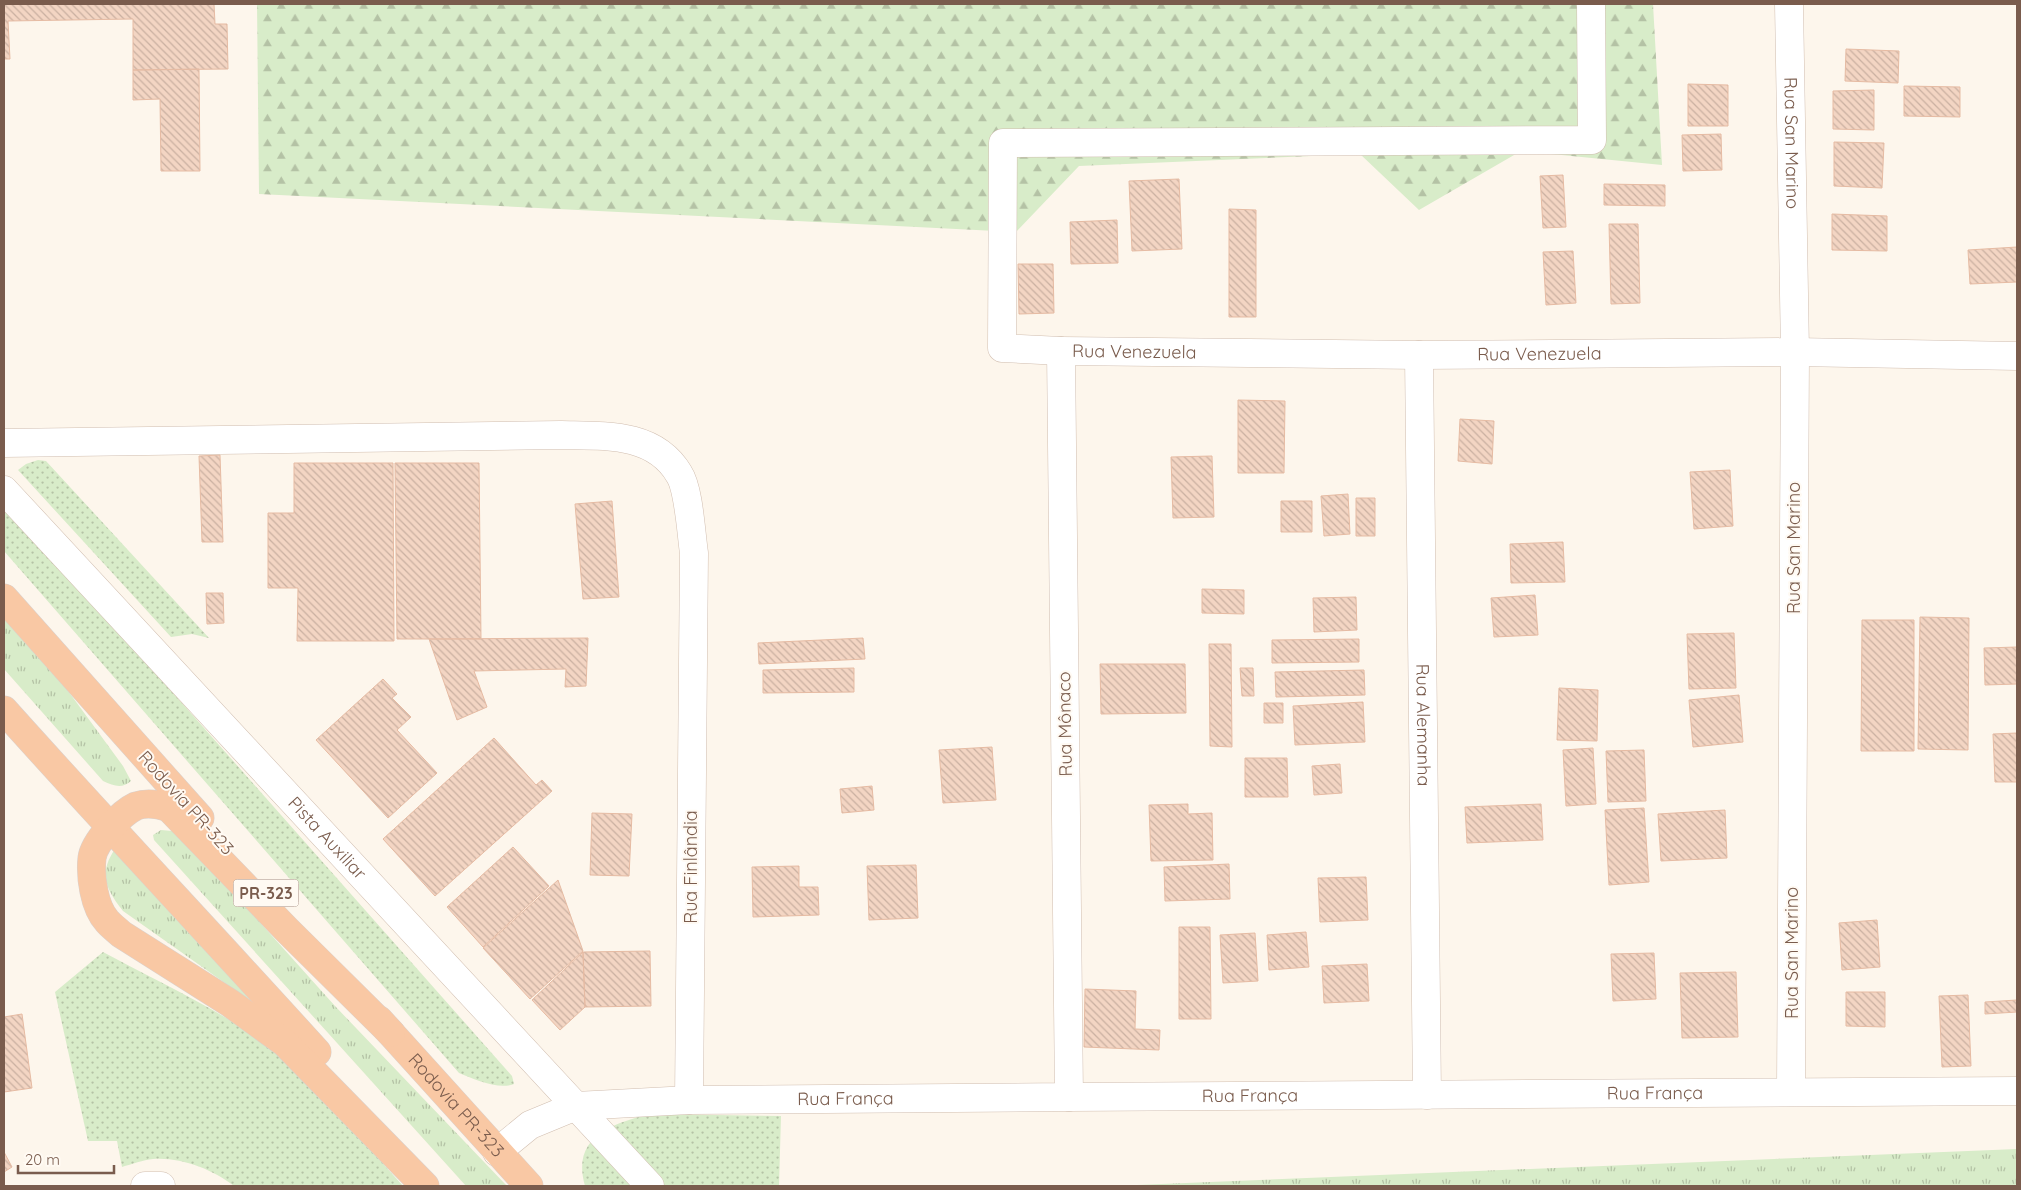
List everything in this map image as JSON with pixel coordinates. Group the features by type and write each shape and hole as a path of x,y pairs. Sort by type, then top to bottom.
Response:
{"highway":[{"name":"Rodovia PR-323","path":"4,598 391,1034 529,1186"},
{"path":"4,710 439,1186"},
{"path":"391,1034 169,808 156,803 136,806 110,828 98,842 92,857 96,900 105,920 121,934 230,1003 285,1043 424,1186"}],"street":[{"name":"Rua Venezuela","path":"1591,4 1592,140 1003,144 1002,348 1061,351 1419,355 1795,352 2017,356"},
{"name":"Rua San Marino","path":"1789,4 1795,352 1791,1092"},
{"name":"Rua Mônaco","path":"1061,351 1069,1097"},
{"name":"Rua Alemanha","path":"1419,355 1427,1095"},
{"name":"Rua Finlândia","path":"4,443 561,435 636,439 660,452 680,474 688,510 694,553 689,1100"},
{"name":"Pista Auxiliar","path":"4,490 650,1186"},
{"name":"Rua França","path":"497,1152 530,1125 576,1106 689,1100 2017,1091"},
{"path":"145,1186 161,1186"}],"green space":[{"path":"257,4 1653,4 1662,165 1521,151 1419,210 1360,154 1079,166 1016,232 259,194"},
{"path":"38,460 46,461 209,638 192,634 171,637 18,470 26,464"},
{"path":"4,502 512,1076 514,1084 494,1085 459,1073 4,551"},
{"path":"4,618 63,684 123,766 131,781 128,784 118,786 103,781 4,669"},
{"path":"161,830 172,831 188,842 335,1006 507,1186 466,1186 154,840 153,835"},
{"path":"118,845 273,1017 123,911 111,894 106,879 108,863"},
{"path":"103,952 171,987 240,1026 261,1041 280,1056 312,1087 403,1186 234,1186 206,1169 174,1160 149,1160 122,1167 117,1141 88,1141 55,992"},
{"path":"650,1114 781,1116 779,1186 585,1186 582,1169 584,1155 589,1144 609,1128"},
{"path":"2017,1149 2017,1186 1112,1186"}],"building":[{"path":"4,4 214,4 215,24 227,24 228,69 133,70 133,19 8,21 10,59 4,59"},
{"path":"1846,49 1899,51 1898,83 1845,81"},
{"path":"199,69 200,171 161,171 160,99 133,100 133,70"},
{"path":"1688,84 1728,85 1728,126 1688,126"},
{"path":"1904,86 1960,87 1960,117 1904,116"},
{"path":"1874,90 1874,130 1833,129 1833,91"},
{"path":"1721,134 1722,170 1683,171 1682,135"},
{"path":"1834,142 1884,143 1882,188 1834,186"},
{"path":"1563,175 1566,227 1543,228 1540,176"},
{"path":"1179,179 1182,249 1132,251 1129,181"},
{"path":"1604,184 1665,185 1665,206 1604,205"},
{"path":"1229,209 1256,210 1256,317 1229,317"},
{"path":"1832,214 1887,216 1887,251 1832,250"},
{"path":"1117,220 1118,263 1071,264 1070,222"},
{"path":"1609,224 1638,224 1640,303 1611,304"},
{"path":"2017,247 2017,282 1970,284 1968,250"},
{"path":"1573,251 1576,303 1546,305 1543,252"},
{"path":"1018,264 1053,264 1054,313 1019,314"},
{"path":"1238,400 1285,401 1284,473 1238,473"},
{"path":"1460,419 1494,421 1492,464 1458,461"},
{"path":"220,455 223,542 202,542 199,456"},
{"path":"1212,456 1214,517 1173,518 1171,457"},
{"path":"294,463 393,463 394,641 297,641 298,588 268,588 268,513 294,513"},
{"path":"395,463 479,463 481,639 397,639"},
{"path":"1730,470 1733,526 1694,529 1690,472"},
{"path":"1348,494 1350,534 1324,536 1321,496"},
{"path":"1356,498 1375,498 1375,536 1356,536"},
{"path":"612,501 619,597 583,599 575,504"},
{"path":"1281,501 1312,501 1312,532 1281,532"},
{"path":"1563,542 1565,582 1511,583 1510,544"},
{"path":"1202,589 1244,590 1244,614 1202,613"},
{"path":"206,593 223,593 224,623 207,624"},
{"path":"1535,595 1538,635 1494,637 1491,598"},
{"path":"1356,597 1357,630 1314,632 1313,598"},
{"path":"1920,617 1969,618 1968,750 1918,749"},
{"path":"1862,620 1914,620 1914,751 1861,751"},
{"path":"1734,633 1736,688 1689,689 1687,634"},
{"path":"588,638 586,686 565,687 566,669 474,671 487,707 457,720 429,639"},
{"path":"863,638 865,659 759,664 758,643"},
{"path":"1359,639 1359,662 1272,663 1272,640"},
{"path":"1209,644 1231,644 1232,747 1210,746"},
{"path":"2017,647 2017,684 1985,685 1984,648"},
{"path":"1100,664 1185,664 1186,713 1101,714"},
{"path":"854,668 854,692 763,693 763,670"},
{"path":"1240,668 1253,668 1254,696 1242,696"},
{"path":"1364,670 1365,695 1276,697 1275,672"},
{"path":"383,679 397,694 392,698 411,717 397,730 437,773 388,818 316,740"},
{"path":"1559,688 1598,690 1597,741 1557,740"},
{"path":"1739,695 1743,742 1693,747 1689,700"},
{"path":"1363,702 1365,742 1295,745 1293,706"},
{"path":"1264,703 1283,703 1283,723 1264,723"},
{"path":"2017,733 2017,782 1995,782 1993,734"},
{"path":"494,738 536,785 542,780 552,791 435,896 383,839"},
{"path":"992,747 996,800 943,803 939,750"},
{"path":"1593,748 1596,804 1566,806 1563,750"},
{"path":"1644,750 1646,801 1608,802 1606,751"},
{"path":"1245,758 1287,758 1288,797 1245,797"},
{"path":"1340,764 1342,793 1314,795 1312,766"},
{"path":"872,786 874,810 842,813 840,789"},
{"path":"1188,804 1188,814 1212,813 1213,860 1151,861 1149,805"},
{"path":"1541,804 1543,840 1467,843 1465,807"},
{"path":"1644,808 1649,882 1609,885 1605,810"},
{"path":"1725,810 1727,858 1661,861 1658,814"},
{"path":"592,813 632,814 629,876 590,875"},
{"path":"513,847 549,886 483,947 447,907"},
{"path":"1229,864 1230,899 1165,901 1164,867"},
{"path":"916,865 918,918 869,920 867,866"},
{"path":"799,866 799,887 818,887 819,915 753,917 752,867"},
{"path":"1366,877 1368,920 1320,922 1318,878"},
{"path":"558,880 583,951 530,999 483,948"},
{"path":"1877,920 1880,967 1842,970 1839,923"},
{"path":"1179,927 1210,927 1211,1019 1179,1019"},
{"path":"1306,932 1309,967 1269,970 1267,935"},
{"path":"1255,933 1258,981 1223,983 1220,935"},
{"path":"650,951 651,1006 585,1007 583,952"},
{"path":"583,952 585,1007 560,1030 532,1000"},
{"path":"1654,953 1656,999 1613,1001 1611,954"},
{"path":"1367,964 1369,1001 1324,1003 1322,966"},
{"path":"1736,972 1738,1037 1682,1038 1680,973"},
{"path":"1085,989 1136,991 1135,1029 1160,1030 1159,1050 1084,1047"},
{"path":"1846,992 1885,992 1885,1027 1846,1026"},
{"path":"1968,995 1971,1066 1942,1067 1939,996"},
{"path":"2017,1000 2017,1012 1985,1014 1985,1002"},
{"path":"22,1014 32,1088 4,1092 4,1017"},
{"path":"4,1152 12,1167 4,1172"}]}
